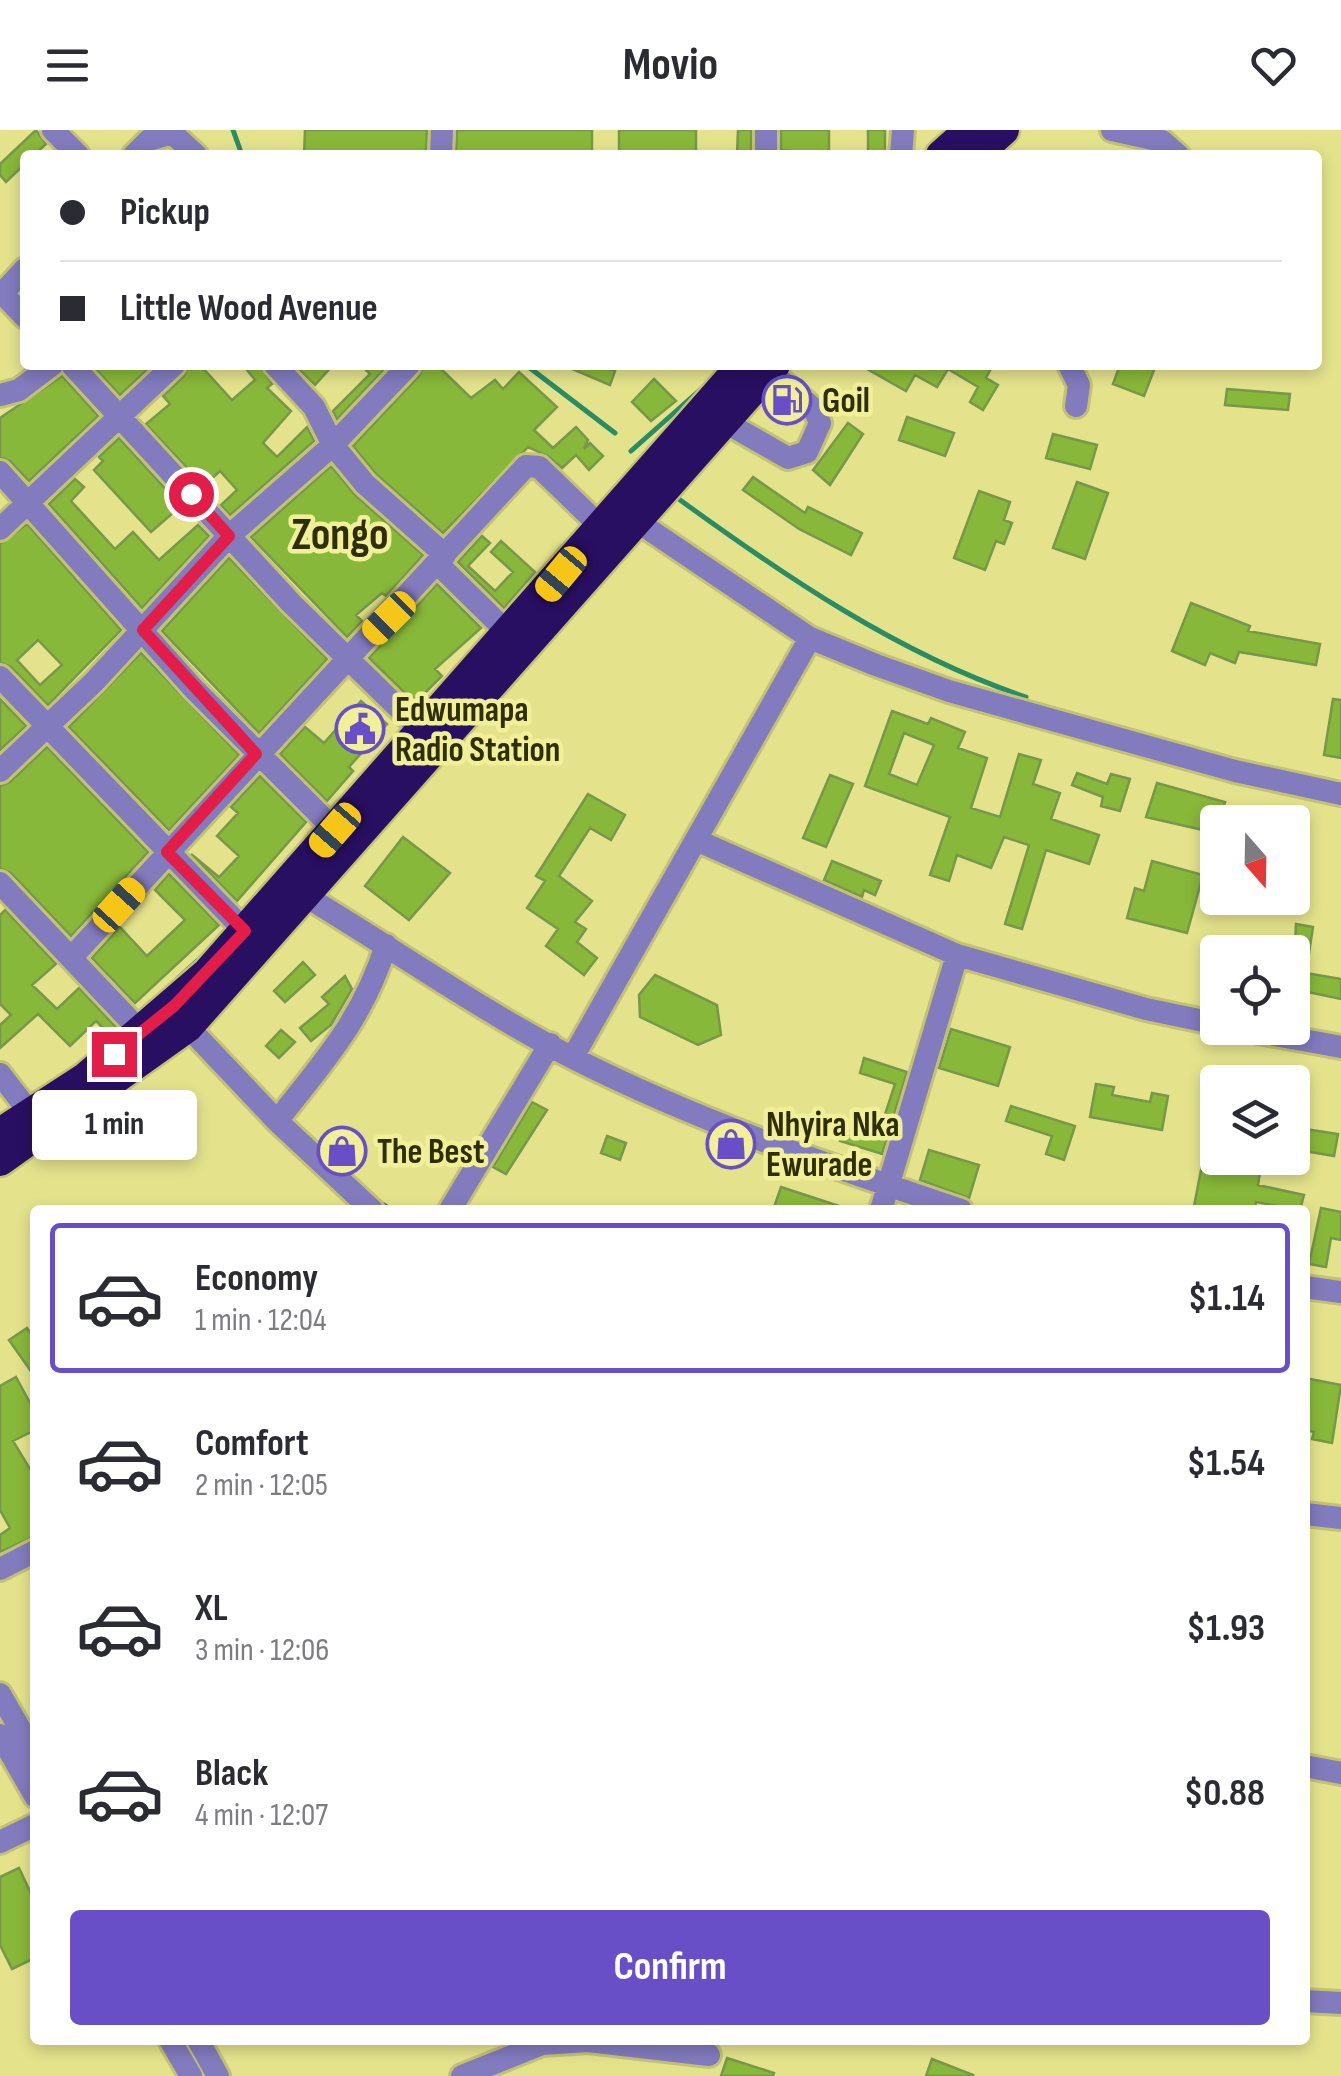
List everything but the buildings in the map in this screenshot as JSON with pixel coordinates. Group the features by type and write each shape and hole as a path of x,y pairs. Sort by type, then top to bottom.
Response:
{"highway":[{"path":"947,150 969,130"},
{"path":"982,150 1004,130"},
{"path":"0,1133 142,1032 245,931 601,527 759,370"},
{"path":"0,1161 188,1027 307,898 638,522 725,422 760,370"}],"street":[{"path":"52,130 73,150"},
{"path":"1112,130 1162,141 1172,150"},
{"path":"139,150 150,140 172,133 191,150"},
{"path":"20,274 1,294 20,312"},
{"path":"0,395 19,390 45,370"},
{"path":"77,370 229,536 421,730"},
{"path":"0,528 168,370"},
{"path":"280,370 314,407 333,446 365,484 442,559 508,633"},
{"path":"0,771 143,630 229,536 333,446 405,370"},
{"path":"725,422 788,458 799,458 807,452 820,423 814,409 766,370"},
{"path":"1072,370 1079,384 1076,406"},
{"path":"71,958 256,754 532,464 601,527"},
{"path":"0,472 256,754 335,830"},
{"path":"638,522 810,638 949,691 1235,770 1341,794"},
{"path":"573,1058 810,638"},
{"path":"0,677 245,931"},
{"path":"696,840 957,955 1146,1009 1200,1020"},
{"path":"0,883 142,1032"},
{"path":"307,898 573,1058 677,1105 946,1205"},
{"path":"277,1121 357,1018 372,990 386,945"},
{"path":"882,1205 957,955"},
{"path":"188,1027 277,1121 367,1205"},
{"path":"1310,1041 1341,1046"},
{"path":"453,1205 550,1044"},
{"path":"0,1074 31,1114"},
{"path":"1310,1288 1341,1292"},
{"path":"1310,1515 1341,1518"},
{"path":"0,1570 30,1554"},
{"path":"0,1694 30,1747"},
{"path":"0,1735 30,1787"},
{"path":"1310,1767 1341,1773"},
{"path":"0,1842 30,1827"},
{"path":"1310,2001 1341,2003"},
{"path":"173,2045 190,2076"},
{"path":"201,2045 218,2076"},
{"path":"462,2076 540,2045"},
{"path":"623,2045 709,2055"}],"waterway":[{"path":"233,130 240,150"},
{"path":"533,370 615,433"},
{"path":"631,451 701,389"},
{"path":"676,497 758,555 888,636 979,680 1026,697"},
{"path":"178,978 207,952"},
{"path":"377,1201 384,1205"}],"place":[{"name":"Goil","path":"787,400"},
{"name":"Edwumapa Radio Station","path":"360,729"},
{"name":"Nhyira Nka Ewurade","path":"731,1144"},
{"name":"The Best","path":"342,1151"}],"district":[{"name":"Zongo","path":"340,533"}],"route":[{"path":"114,1054 174,1006 245,931 167,852 256,754 143,630 229,536 191,494"}]}
